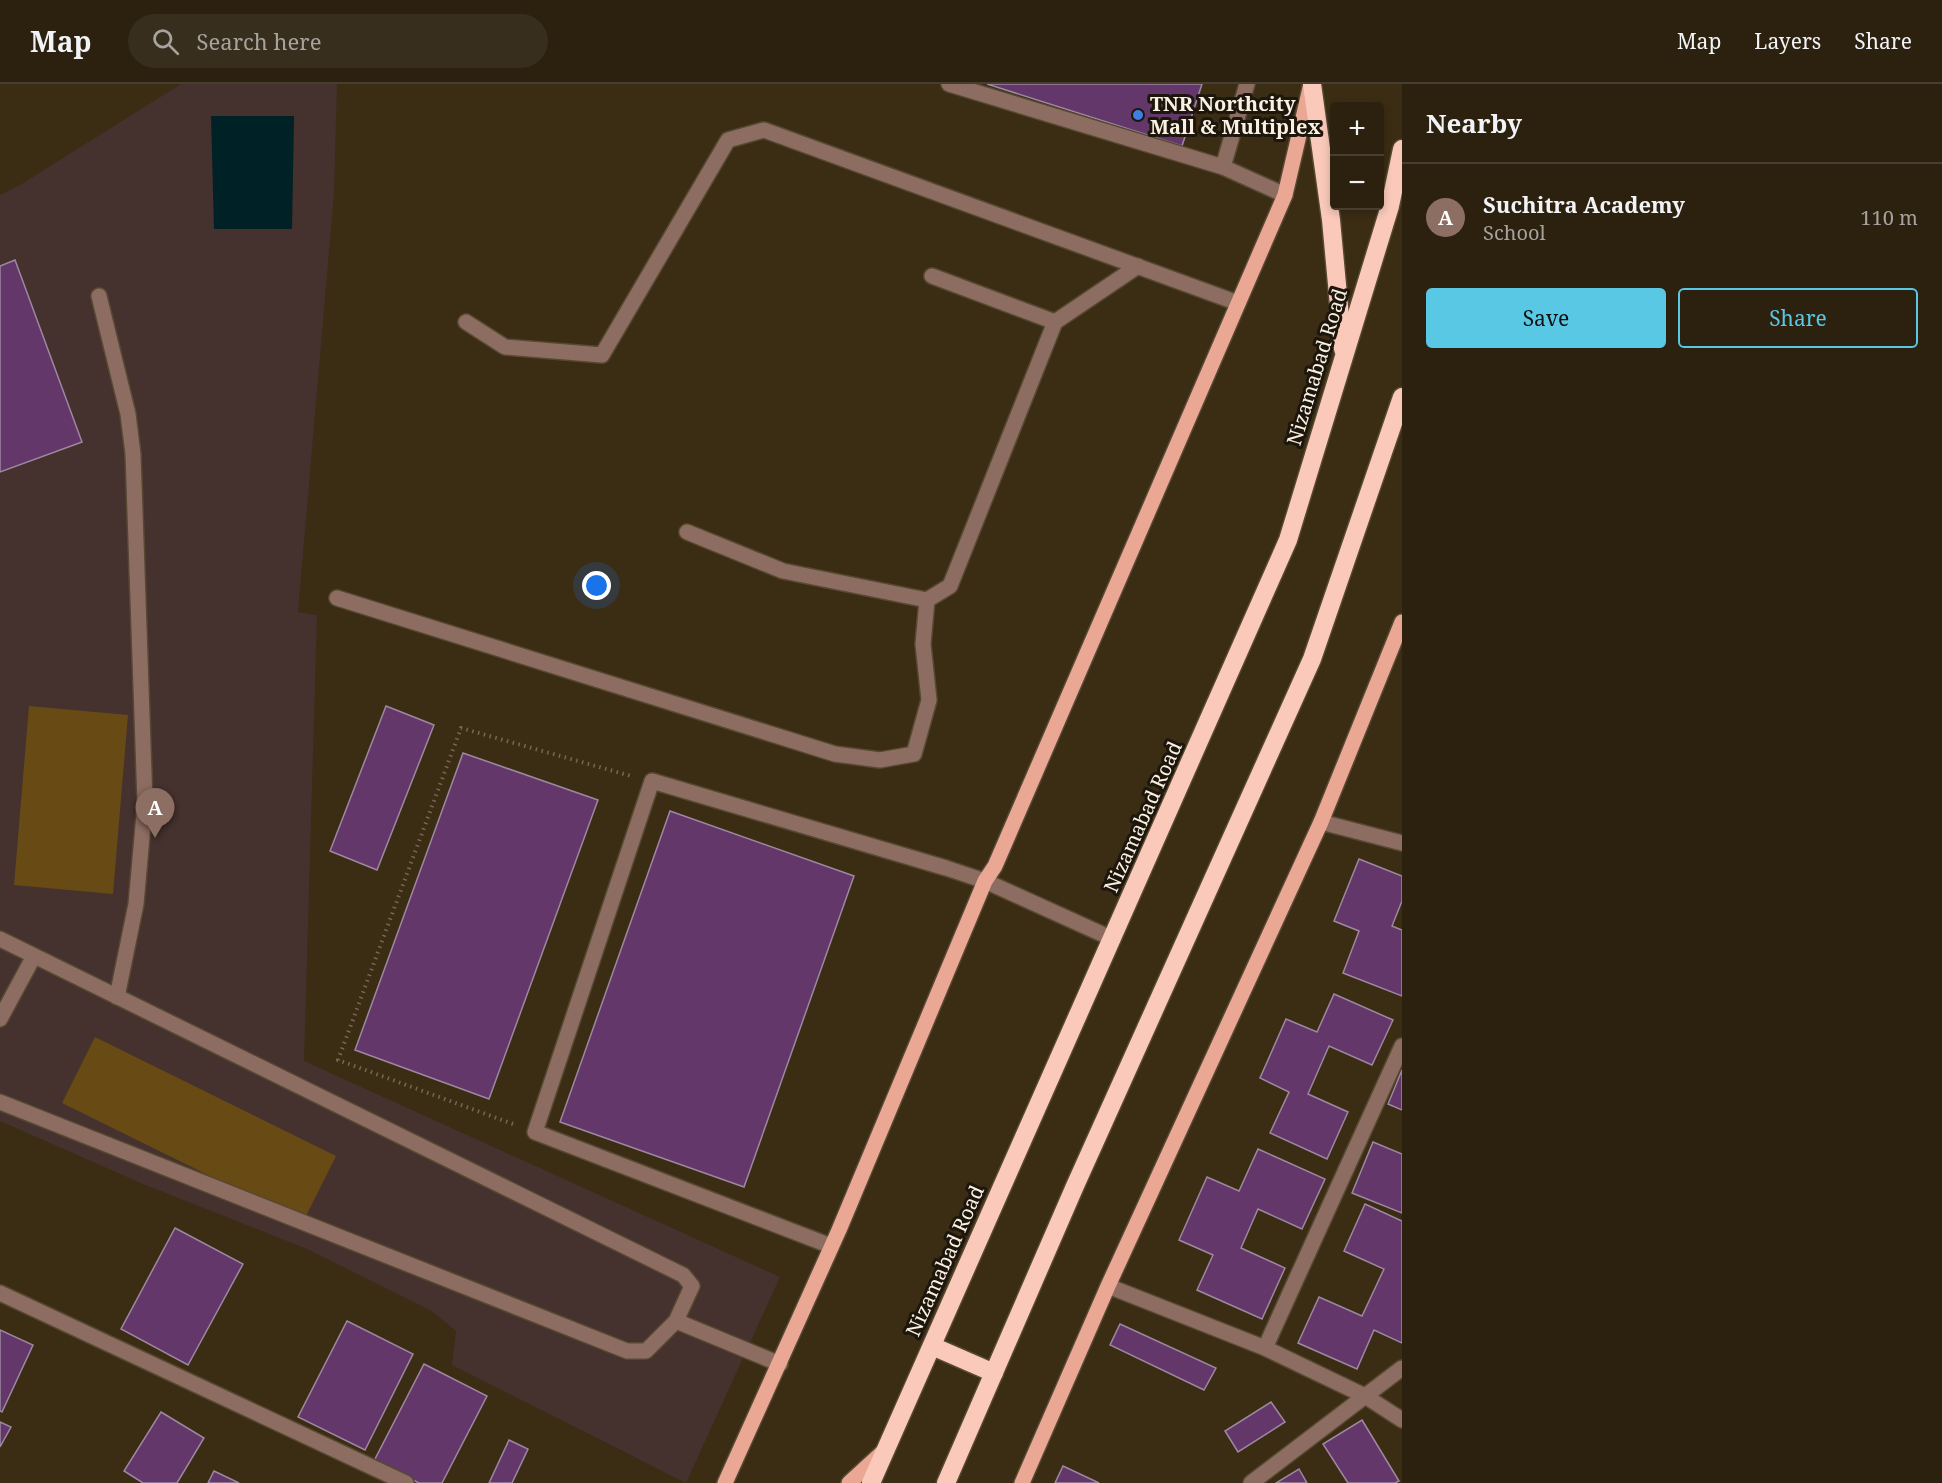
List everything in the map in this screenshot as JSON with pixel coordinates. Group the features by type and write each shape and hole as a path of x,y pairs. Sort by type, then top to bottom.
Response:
{"highway":[{"path":"1311,84 1331,220 1344,356"},
{"name":"Nizamabad Road","path":"871,1483 1288,540 1390,206 1402,149"},
{"path":"946,1483 1075,1186 1312,659 1402,397"},
{"path":"932,1346 994,1372"}],"main road":[{"path":"725,1483 780,1364 985,881 994,866 1285,195 1311,84"},
{"path":"1022,1483 1108,1286 1321,822 1402,622"},
{"path":"849,1483 886,1449"}],"street":[{"path":"949,84 1223,167 1285,195"},
{"path":"1223,167 1247,84"},
{"path":"466,322 505,347 602,355 728,140 764,130 1238,303"},
{"path":"687,532 783,572 927,600 950,586 1055,322 1138,266"},
{"path":"932,276 1055,322"},
{"path":"99,296 128,414 133,454 145,803 136,904 117,998"},
{"path":"337,598 835,754 880,760 914,754 929,700 923,644 927,600"},
{"path":"831,1246 535,1132 652,781 985,881 1113,939"},
{"path":"1321,822 1402,843"},
{"path":"0,939 684,1275 692,1286 676,1321 646,1351 627,1352 0,1102"},
{"path":"0,1019 34,956"},
{"path":"1265,1348 1402,1046"},
{"path":"1108,1286 1265,1348 1365,1396 1402,1420"},
{"path":"0,1293 406,1483"},
{"path":"676,1321 780,1364"},
{"path":"1251,1483 1402,1368"}],"path":[{"path":"535,1132 338,1060 461,728 652,781"}],"shaded area":[{"path":"181,84 337,84 334,193 298,612 317,615 304,1061 780,1277 686,1483 452,1365 456,1331 432,1311 307,1249 143,1184 0,1121 0,195 20,185"},
{"path":"29,706 128,715 113,894 14,885"},
{"path":"95,1037 336,1156 303,1222 62,1103"}],"water":[{"path":"211,116 294,116 292,229 214,229"}],"building":[{"name":"TNR Northcity Mall & Multiplex","path":"987,84 1202,84 1182,146"},
{"path":"15,260 82,442 0,472 0,266"},
{"path":"386,706 434,725 377,870 330,851"},
{"path":"463,753 598,800 489,1099 355,1050"},
{"path":"670,811 854,876 744,1187 560,1122"},
{"path":"1359,859 1402,876 1402,901 1392,926 1402,930 1402,996 1343,973 1359,931 1334,921"},
{"path":"1334,994 1393,1020 1372,1065 1329,1046 1308,1094 1348,1112 1327,1159 1270,1133 1289,1092 1260,1078 1286,1019 1317,1032"},
{"path":"1402,1070 1402,1110 1388,1104"},
{"path":"1373,1142 1402,1154 1402,1213 1352,1193"},
{"path":"1258,1149 1325,1179 1302,1229 1258,1209 1241,1248 1285,1268 1262,1319 1197,1290 1213,1255 1179,1240 1207,1177 1239,1191"},
{"path":"1365,1204 1402,1221 1402,1343 1374,1330 1357,1369 1298,1343 1319,1297 1362,1316 1384,1269 1344,1251"},
{"path":"175,1228 243,1264 188,1365 121,1329"},
{"path":"347,1321 413,1354 365,1450 298,1417"},
{"path":"1120,1324 1216,1368 1204,1390 1110,1345"},
{"path":"0,1330 33,1345 2,1412 0,1411"},
{"path":"424,1364 487,1396 442,1483 419,1483 374,1461"},
{"path":"1271,1402 1285,1422 1238,1452 1225,1431"},
{"path":"161,1412 204,1438 177,1483 143,1483 124,1471"},
{"path":"1362,1420 1399,1481 1395,1483 1348,1483 1323,1444"},
{"path":"0,1422 11,1427 0,1447"},
{"path":"509,1440 528,1449 512,1483 489,1483"},
{"path":"1063,1466 1099,1483 1055,1483"},
{"path":"1299,1469 1307,1483 1276,1483"},
{"path":"214,1471 239,1483 208,1483"}],"place":[{"name":"TNR Northcity Mall & Multiplex","path":"1138,115"},
{"name":"Suchitra Academy","path":"155,838"}]}
